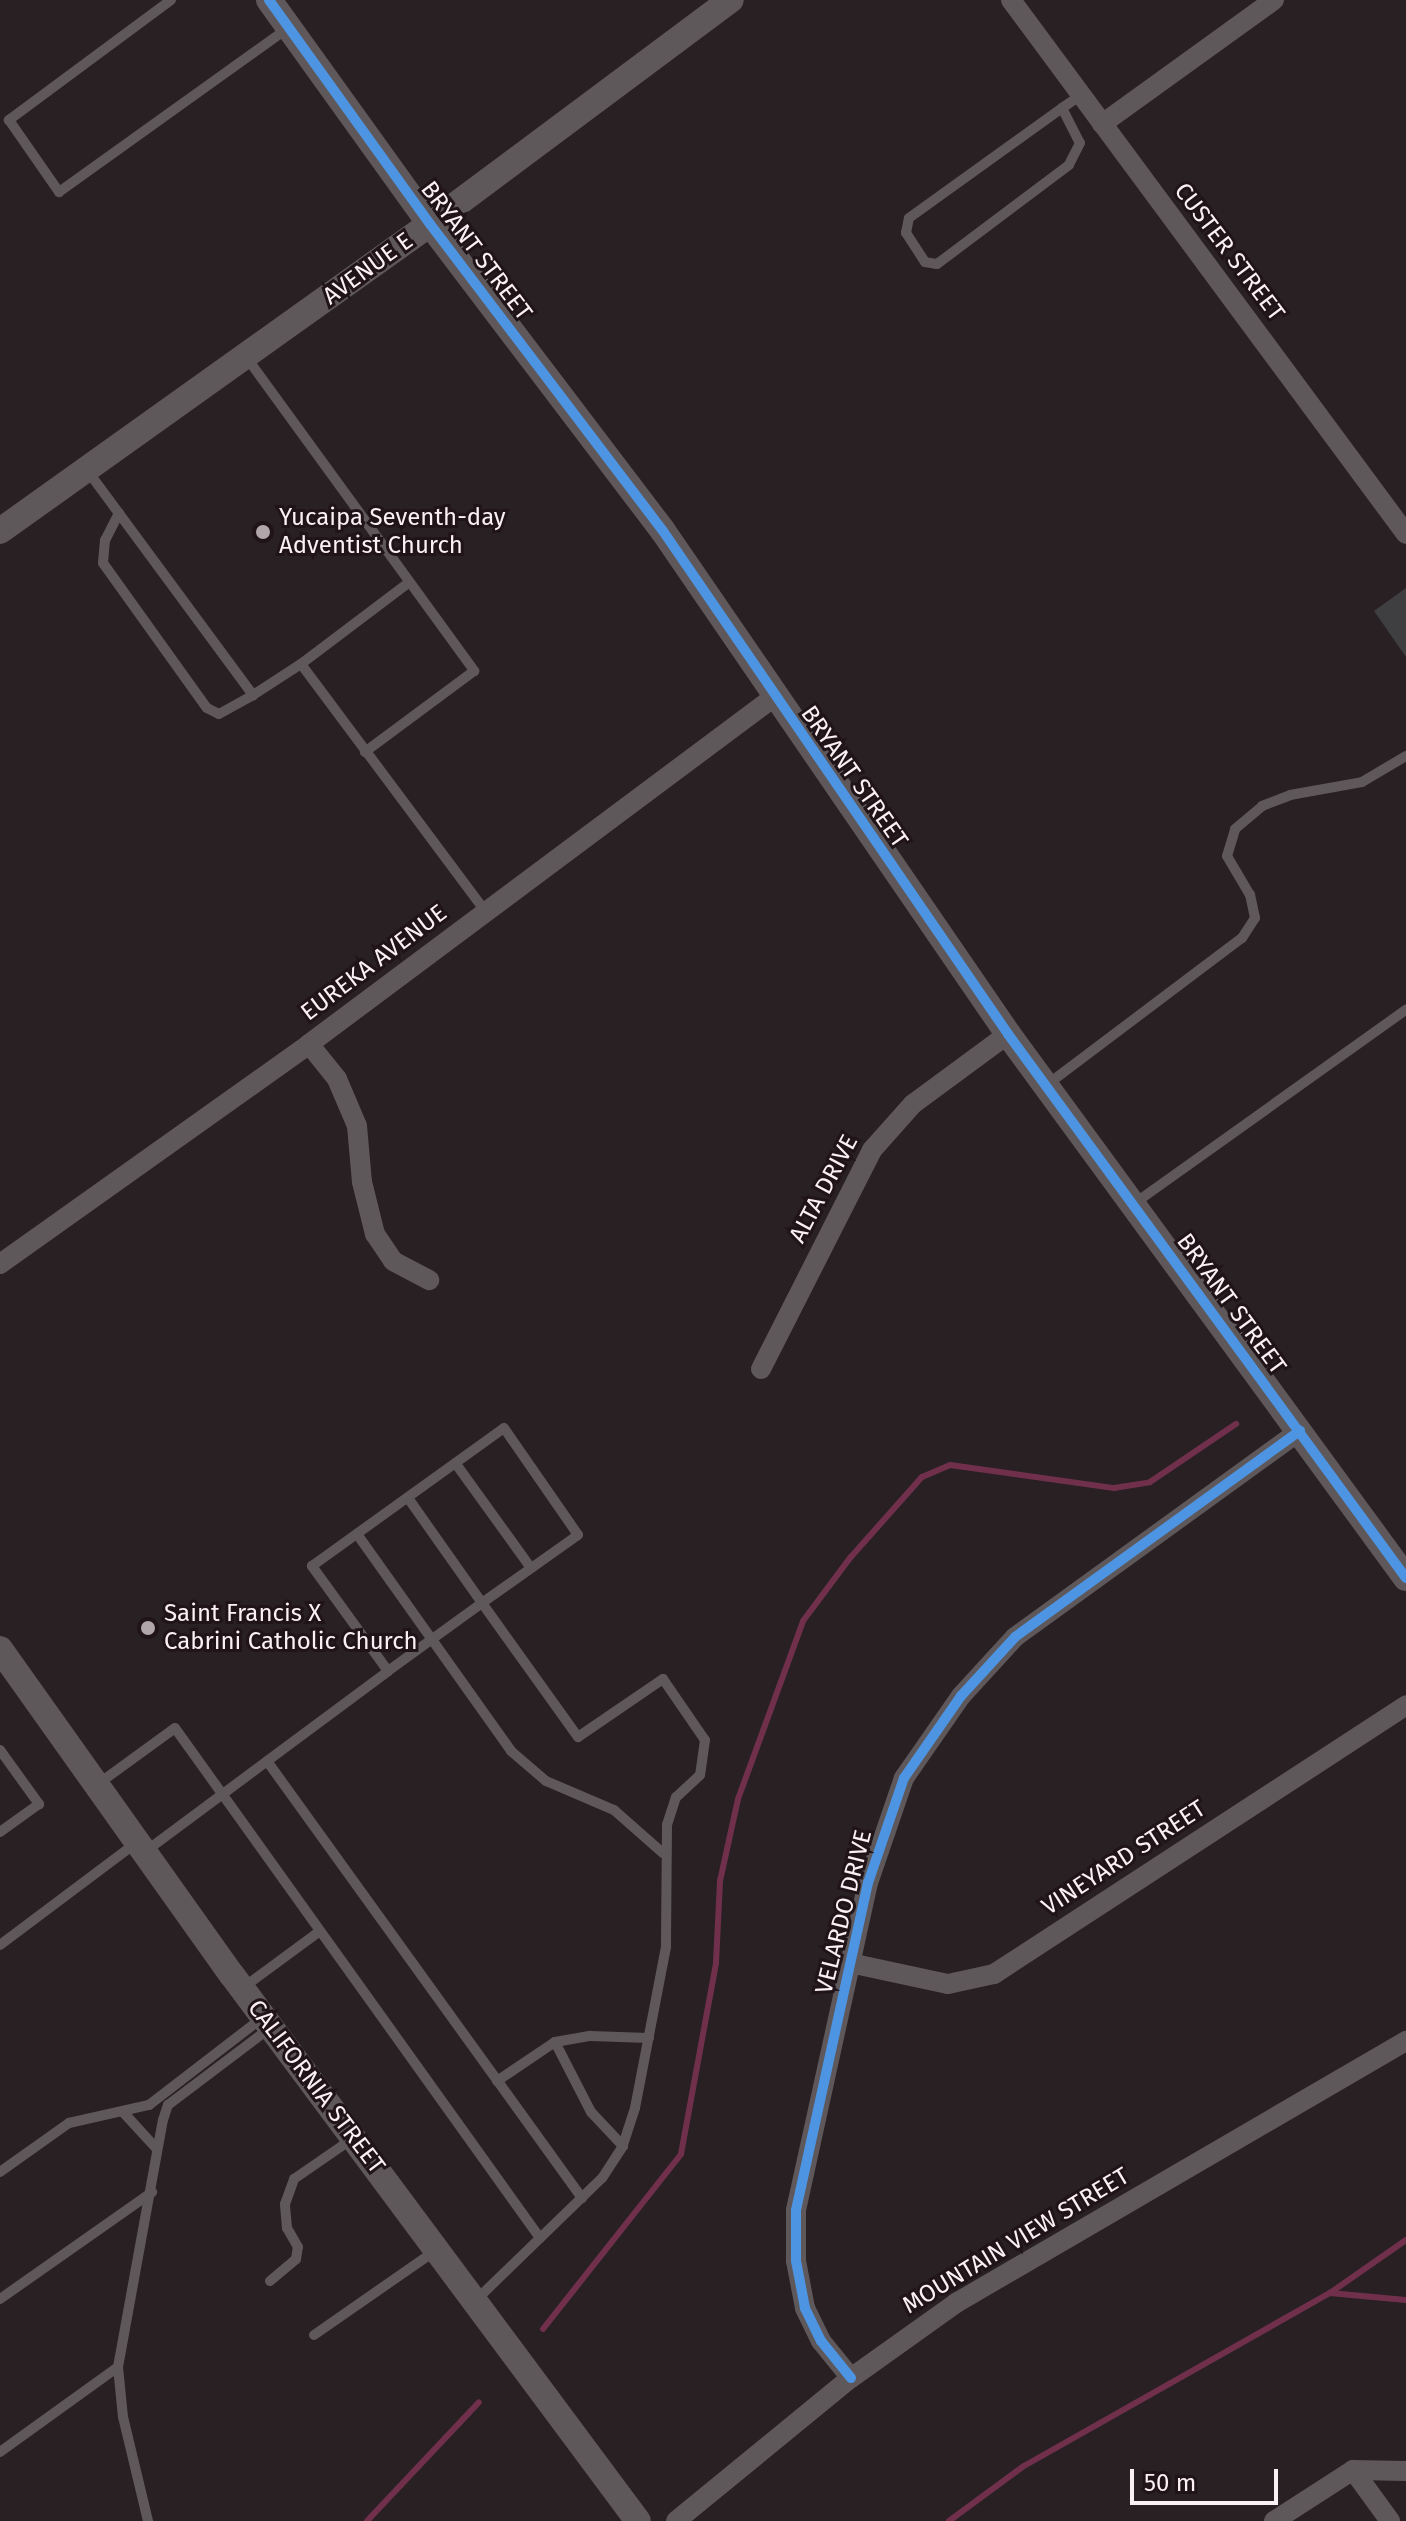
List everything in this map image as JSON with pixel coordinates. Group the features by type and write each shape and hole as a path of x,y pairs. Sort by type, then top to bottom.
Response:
{"street":[{"name":"BRYANT STREET","path":"269,0 430,224 663,531 1008,1034 1406,1578"},
{"name":"CUSTER STREET","path":"1011,0 1102,124 1400,513 1406,534"},
{"path":"1102,124 1274,0"},
{"name":"AVENUE E","path":"0,531 430,224 716,4"},
{"name":"EUREKA AVENUE","path":"0,1264 309,1044 774,697"},
{"name":"ALTA DRIVE","path":"761,1369 872,1150 913,1104 1008,1034"},
{"path":"309,1044 337,1079 357,1126 362,1182 375,1234 393,1261 429,1280"},
{"name":"VELARDO DRIVE","path":"851,2378 821,2341 805,2308 796,2261 796,2210 850,1963 886,1823 904,1778 961,1696 1046,1611 1300,1431"},
{"name":"CALIFORNIA STREET","path":"0,1649 267,2022 638,2521"},
{"name":"VINEYARD STREET","path":"850,1963 948,1984 994,1974 1406,1705"},
{"name":"MOUNTAIN VIEW STREET","path":"676,2521 851,2378 956,2303 1406,2041"},
{"path":"1353,2470 1390,2521"},
{"path":"1274,2521 1353,2470 1406,2471"}],"lane":[{"path":"171,0 9,120 59,192 289,28"},
{"path":"1062,108 1080,143 1069,165 937,264 925,262 906,233 909,218 1062,108 1081,95"},
{"path":"246,356 474,671 365,752"},
{"path":"87,470 253,695"},
{"path":"119,513 105,540 103,563 207,708 219,714 301,664 408,583"},
{"path":"301,664 486,912"},
{"path":"1046,1085 1242,938 1255,918 1250,895 1227,856 1235,829 1262,806 1290,795 1362,782 1406,756"},
{"path":"1133,1204 1406,1010"},
{"path":"0,1945 222,1794 578,1535 504,1428 312,1566 388,1671"},
{"path":"456,1464 531,1568"},
{"path":"408,1498 578,1737 663,1679 705,1740 700,1775 676,1797 663,1853 666,1947 649,2038 623,2146 582,2198 475,2302"},
{"path":"357,1534 525,1765 546,1781 614,1810 663,1853"},
{"path":"97,1785 175,1728 540,2238"},
{"path":"0,1750 39,1804 0,1832"},
{"path":"267,1761 582,2198"},
{"path":"243,1989 320,1931"},
{"path":"0,2172 69,2123 149,2105 267,2022"},
{"path":"146,2520 123,2417 118,2367 152,2192 156,2148 168,2105 267,2022"},
{"path":"497,2081 555,2042 590,2036 649,2038"},
{"path":"555,2042 591,2112 623,2146"},
{"path":"123,2112 156,2148"},
{"path":"270,2281 296,2259 298,2247 287,2228 285,2204 294,2179 354,2138"},
{"path":"0,2299 152,2192"},
{"path":"314,2335 436,2249"},
{"path":"0,2452 118,2367"}],"building":[{"path":"1406,588 1406,657 1374,611"}],"waterway":[{"path":"543,2329 681,2154 716,1963 720,1881 738,1799 803,1621 850,1558 922,1477 950,1465 1114,1488 1150,1482 1236,1424"},
{"path":"949,2521 1024,2466 1330,2293 1406,2240"},
{"path":"1330,2293 1406,2300"},
{"path":"367,2521 479,2402"}],"cycle path":[{"path":"269,0 430,224 663,531 1008,1034 1406,1578"},
{"path":"851,2378 821,2341 805,2308 796,2261 796,2210 868,1883 904,1778 961,1696 1015,1637 1300,1431"}],"place":[{"name":"Yucaipa Seventh-day Adventist Church","path":"263,532"},
{"name":"Saint Francis X Cabrini Catholic Church","path":"148,1628"}]}
